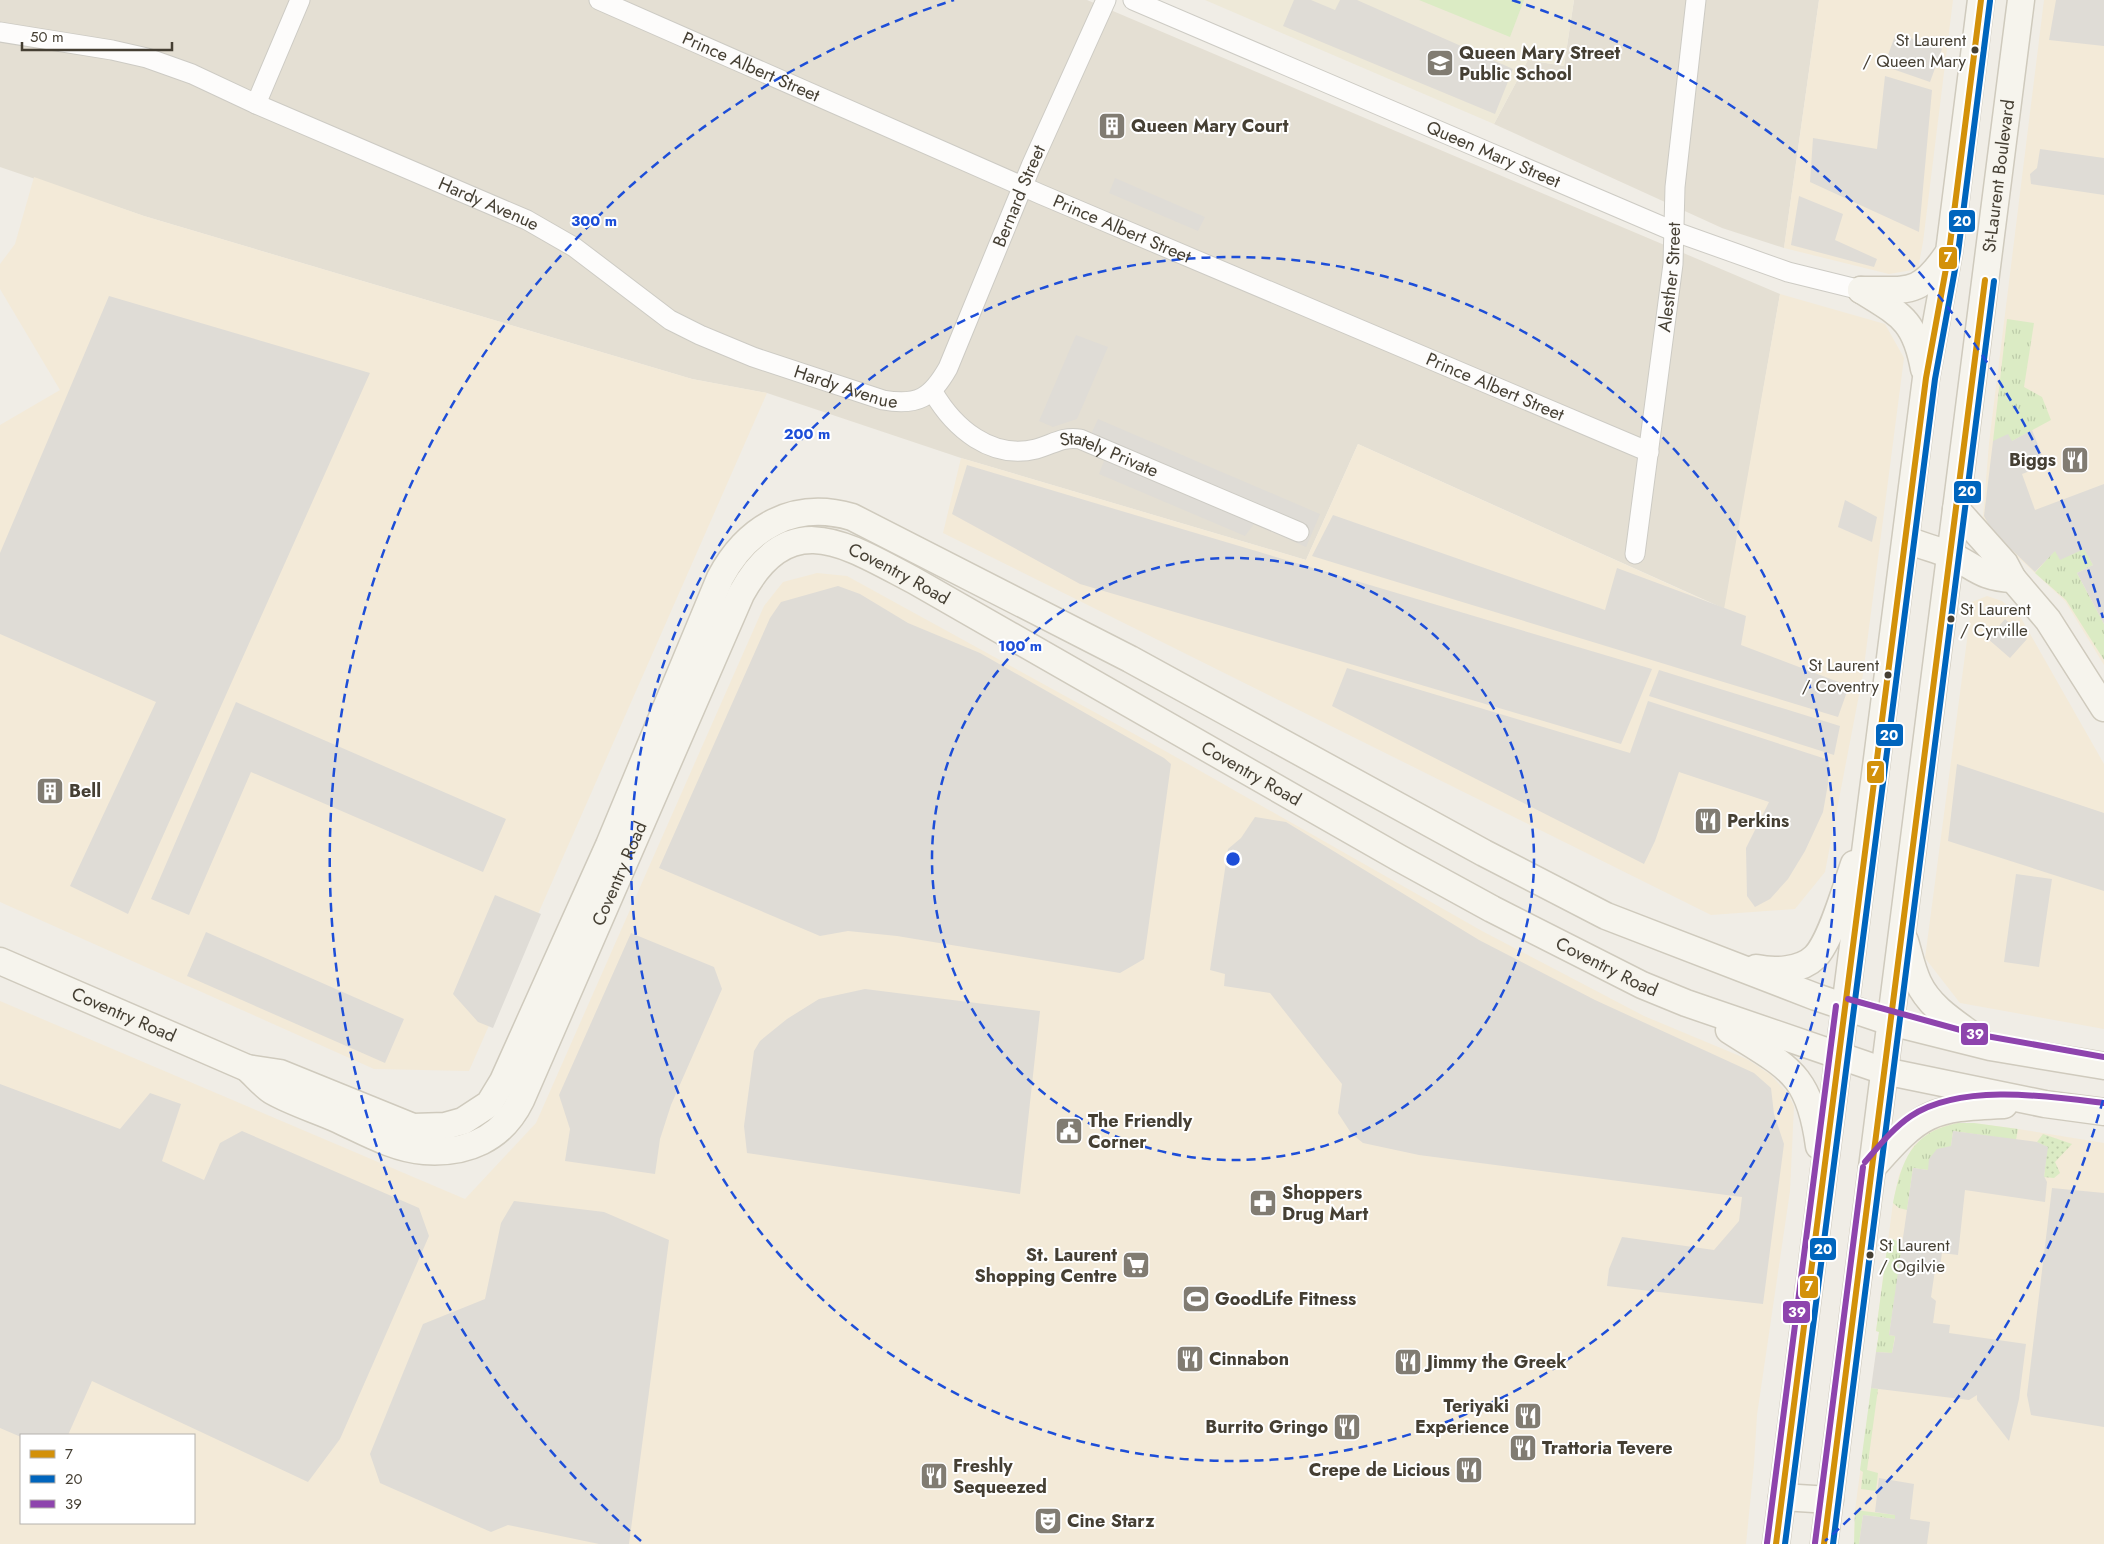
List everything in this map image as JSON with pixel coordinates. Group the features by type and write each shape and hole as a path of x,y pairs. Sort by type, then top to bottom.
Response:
{"main road":[{"path":"1776,1544 1838,1057 1871,819 1926,378 1949,252 1980,0"},
{"name":"St-Laurent Boulevard","path":"1824,1544 2021,0"},
{"path":"1861,290 1917,287 1934,274 1949,252"},
{"path":"1861,290 1892,309 1916,334 1926,378"},
{"path":"1956,509 2005,564 2013,579 2056,632 2104,708"},
{"name":"Coventry Road","path":"0,961 247,1068 280,1073 413,1127 445,1126 462,1121 489,1104 503,1081 609,845 730,560 745,541 764,526 784,518 819,511 840,513 860,521 1139,664 1562,894 1606,916 1684,948 1890,1022 1990,1047 2104,1066"},
{"name":"Coventry Road","path":"247,1068 271,1090 394,1144 423,1152 448,1151 481,1143 503,1127 514,1114 521,1100 741,594 756,568 775,552 794,543 815,539 844,545 915,581 1484,905 1609,969 1686,1003 1838,1057 1884,1071 2045,1104"},
{"path":"1906,540 1949,555 1978,573 1995,579 2013,579"},
{"path":"1684,948 1767,970 1796,967 1813,959 1824,946 1871,819"},
{"path":"1902,932 1917,980 1925,994 1941,1012 1990,1047"},
{"path":"1686,1003 1776,1059 1801,1085 1813,1110 1824,1176"},
{"path":"1872,1168 1906,1130 1917,1122 1940,1111 1972,1106 2045,1104 2104,1112"},
{"path":"1782,1497 1830,1500"}],"street":[{"path":"256,104 300,0"},
{"name":"Prince Albert Street","path":"599,0 1023,186 1649,452"},
{"name":"Bernard Street","path":"933,392 956,351 1023,186 1106,0"},
{"name":"Queen Mary Street","path":"1132,0 1673,231 1788,272 1861,290"},
{"name":"Alesther Street","path":"1636,554 1673,264 1675,187 1696,0"},
{"name":"Hardy Avenue","path":"0,32 112,50 147,58 192,74 256,104 527,220 574,247 664,316 700,335 753,357 883,400 899,403 912,402 933,392"},
{"name":"Stately Private","path":"933,392 954,423 981,442 999,449 1029,451 1062,438 1080,439 1299,532"}],"shaded area":[{"path":"0,0 1087,0 1780,294 1725,609 1358,444 1306,560 961,458 767,393 692,379 144,216 0,167"},
{"name":"Queen Mary Street Public School","path":"1205,0 1574,0 1564,66 1528,60 1494,124"},
{"path":"1294,0 1311,0 1335,10 1340,0 1357,0 1513,69 1495,114 1283,26"},
{"path":"1574,0 1819,0 1784,248 1722,228 1494,124 1528,60 1564,66"},
{"path":"1819,0 1953,0 1918,269 1889,274 1784,248"},
{"path":"2044,0 2104,0 2104,665 2065,601 1992,533 1983,518 1989,443"},
{"path":"2056,0 2104,0 2104,46 2049,40"},
{"path":"1896,33 1942,49 1930,82 1884,66"},
{"path":"1885,76 1932,90 1919,232 1810,182 1813,138 1877,149"},
{"path":"2040,149 2104,158 2104,195 2031,184 2030,174 2037,168"},
{"path":"34,177 144,216 692,379 767,393 469,1071 374,1069 0,902 0,425 60,390 0,289 0,264 15,244"},
{"path":"1115,178 1205,217 1198,231 1109,193"},
{"path":"1799,196 1843,214 1835,240 1877,259 1874,267 1791,245"},
{"path":"1780,294 1885,324 1904,358 1863,674 1825,872 1795,909 1711,915 943,533 961,458 1306,560 1358,444 1724,609"},
{"path":"109,296 370,373 128,914 70,886 156,702 0,634 0,553"},
{"path":"1076,335 1108,347 1077,419 1053,427 1039,421"},
{"path":"1098,419 1320,514 1306,547 1254,524 1245,536 1099,474 1105,458 1092,432"},
{"path":"2032,430 2046,465 2022,474 2035,510 2104,484 2104,624 2077,573 2093,565 2084,549 2060,560 2055,551 2035,572 1992,531 1984,516 1993,441 2008,434 2012,441"},
{"path":"967,465 1652,669 1621,744 1080,584 952,514"},
{"path":"1845,500 1877,517 1872,542 1838,527"},
{"path":"1333,515 1605,610 1617,568 1746,616 1741,645 1849,686 1838,717 1312,556"},
{"path":"817,573 847,576 1167,752 1482,931 1644,1016 1747,1059 1771,1075 1788,1094 1794,1106 1790,1191 1757,1415 1746,1544 0,1544 0,1001 465,1199 536,1123 764,606 783,582"},
{"path":"838,586 860,594 908,623 980,653 1164,758 1171,764 1144,959 1120,973 897,936 848,931 820,936 659,868 770,618 781,602"},
{"path":"1987,596 2002,601 2021,618 2104,764 2104,1029 1960,1003 1925,958 1972,602"},
{"path":"2005,619 2027,639 2010,658 1988,639"},
{"path":"1347,668 1630,753 1648,701 1829,760 1828,784 1823,812 1805,851 1788,879 1770,899 1755,907 1747,896 1746,848 1769,802 1679,772 1655,841 1644,864 1332,706"},
{"path":"1659,670 1840,726 1834,755 1649,696"},
{"path":"236,702 506,819 483,872 251,772 189,915 151,899"},
{"path":"1957,764 2104,813 2104,891 1948,841"},
{"path":"1255,817 1286,822 1479,940 1595,1000 1754,1073 1771,1088 1774,1114 1784,1144 1763,1304 1607,1286 1609,1269 1622,1237 1714,1250 1739,1221 1742,1197 1419,1155 1363,1143 1351,1133 1338,1113 1342,1084 1270,993 1224,986 1225,974 1210,970 1228,849 1241,838"},
{"path":"2016,874 2052,879 2039,967 2004,962"},
{"path":"495,895 541,914 493,1028 478,1022 453,994"},
{"path":"206,932 404,1019 385,1063 187,976"},
{"path":"631,933 714,967 722,989 671,1105 660,1139 655,1174 565,1161 570,1129 559,1095"},
{"path":"865,989 1040,1011 1020,1194 747,1153 744,1126 754,1051 760,1041 787,1019 819,999"},
{"path":"0,1084 120,1129 150,1093 181,1104 162,1161 204,1180 220,1143 242,1131 419,1208 429,1236 340,1439 308,1482 92,1381 68,1434 20,1434 20,1437 0,1428"},
{"path":"1974,1123 2018,1129 2104,1143 2104,1544 1854,1544 1855,1510 1879,1332 1876,1331 1893,1203 1899,1175 1913,1146 1930,1132 1942,1126"},
{"path":"1953,1131 2037,1142 2048,1147 2044,1176 2047,1182 2045,1202 1965,1190 1958,1255 1942,1253 1940,1267 1935,1270 1931,1297 1936,1301 1933,1323 1950,1325 1949,1333 2026,1344 2019,1399 2009,1441 1977,1400 1977,1395 1969,1400 1871,1388 1876,1352 1892,1353 1895,1338 1895,1336 1889,1335 1913,1168 1928,1170 1929,1159 1937,1149 1951,1146"},
{"path":"2052,1188 2104,1193 2104,1427 2031,1415 2027,1395"},
{"path":"514,1201 604,1212 669,1240 629,1544 599,1544 508,1525 491,1532 380,1483 370,1454 423,1324 485,1299 501,1223"},
{"path":"1879,1478 1914,1484 1910,1519 1930,1522 1927,1544 1859,1544 1863,1515 1895,1519 1895,1515 1875,1512"}],"green space":[{"path":"1419,0 1524,0 1510,37"},
{"path":"2007,319 2034,323 2024,387 2042,397 2051,420 2012,441 1993,441"},
{"path":"2084,548 2093,565 2077,573 2104,624 2104,660 2066,600 2035,573 2055,550 2061,559"},
{"path":"1958,1123 1974,1123 2018,1129 2016,1140 1953,1131 1951,1146 1928,1170 1913,1168 1907,1210 1899,1208 1893,1203 1896,1188 1905,1161 1911,1150 1929,1133"},
{"path":"2043,1134 2072,1144 2055,1162 2060,1173 2054,1178 2044,1177 2047,1147 2037,1142"},
{"path":"1893,1239 1903,1244 1889,1335 1895,1336 1892,1353 1876,1352 1879,1332 1876,1331 1888,1241"},
{"path":"1871,1388 1878,1389 1867,1470 1878,1473 1876,1491 1861,1489 1863,1472 1860,1470"},
{"path":"1855,1510 1896,1515 1895,1519 1863,1515 1859,1544 1854,1544"}],"transit line":[{"name":"7","path":"1776,1544 1926,378 1949,252 1981,0"},
{"name":"20","path":"1785,1544 1935,379 1958,253 1990,1"},
{"name":"7","path":"1824,1544 1985,280"},
{"name":"20","path":"1833,1544 1994,281"},
{"name":"39","path":"1848,999 1975,1034 2104,1057"},
{"name":"39","path":"1767,1543 1836,1006"},
{"name":"39","path":"1865,1162 1892,1132 1911,1116 1931,1106 1954,1099 2005,1094 2057,1097 2104,1103"},
{"name":"39","path":"1815,1543 1863,1167"}],"place":[{"name":"St Laurent / Queen Mary","path":"1975,50"},
{"name":"Queen Mary Street Public School","path":"1440,63"},
{"name":"Queen Mary Court","path":"1112,126"},
{"name":"Biggs","path":"2075,460"},
{"name":"St Laurent / Cyrville","path":"1951,619"},
{"name":"St Laurent / Coventry","path":"1888,675"},
{"name":"Bell","path":"50,791"},
{"name":"Perkins","path":"1708,821"},
{"name":"The Friendly Corner","path":"1069,1131"},
{"name":"Shoppers Drug Mart","path":"1263,1203"},
{"name":"St Laurent / Ogilvie","path":"1870,1255"},
{"name":"St. Laurent Shopping Centre","path":"1136,1265"},
{"name":"GoodLife Fitness","path":"1196,1299"},
{"name":"Cinnabon","path":"1190,1359"},
{"name":"Jimmy the Greek","path":"1408,1362"},
{"name":"Teriyaki Experience","path":"1528,1416"},
{"name":"Burrito Gringo","path":"1347,1427"},
{"name":"Trattoria Tevere","path":"1523,1448"},
{"name":"Crepe de Licious","path":"1469,1470"},
{"name":"Freshly Sequeezed","path":"934,1476"},
{"name":"Cine Starz","path":"1048,1521"}]}
